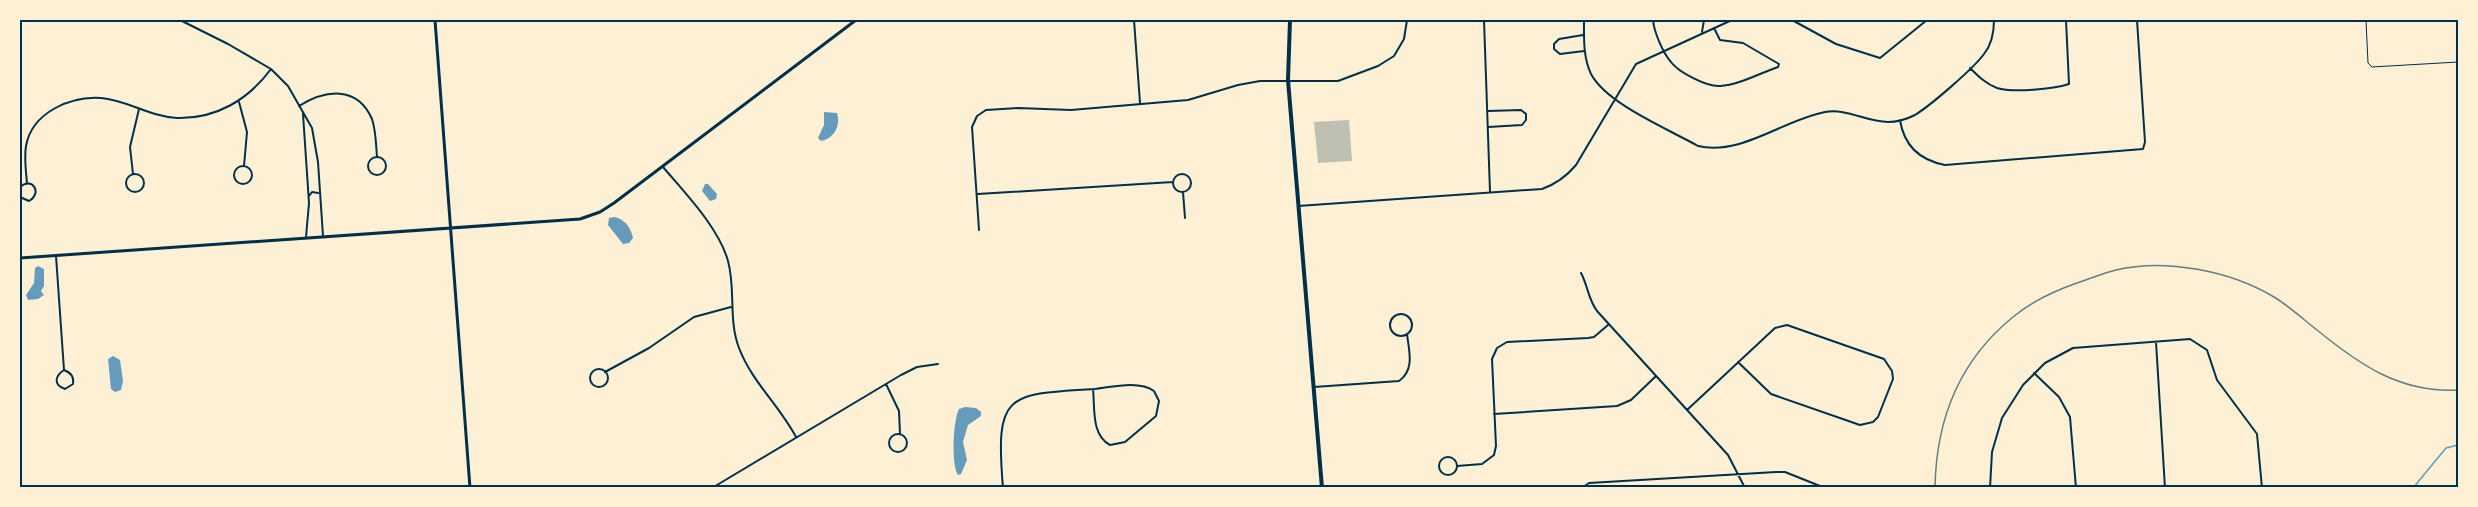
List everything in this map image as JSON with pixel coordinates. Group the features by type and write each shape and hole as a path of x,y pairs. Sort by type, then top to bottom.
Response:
{"main road":[{"path":"1290,20 1288,80 1322,488"}],"street":[{"path":"180,20 271,69 288,86 312,128 318,162 322,236"},
{"path":"435,20 470,488"},
{"path":"20,258 554,222 589,216 614,203 856,20"},
{"path":"1134,20 1140,103"},
{"path":"979,230 972,127 977,116 986,110 1018,108 1071,110 1188,100 1238,84 1288,80 1338,81 1388,61 1400,49 1406,32 1407,20"},
{"path":"1485,20 1490,192"},
{"path":"1584,20 1584,51 1590,72 1603,89 1615,99 1698,146 1709,148 1731,145 1825,112 1848,113 1888,122 1900,120 1922,109 1984,54 1991,42 1994,20"},
{"path":"1653,20 1671,63 1711,86 1725,85 1778,67 1779,64 1743,43 1719,40 1714,28"},
{"path":"1702,33 1704,20"},
{"path":"1298,206 1542,189 1559,182 1576,165 1636,64 1732,20"},
{"path":"1792,20 1836,44 1880,58 1927,20"},
{"path":"1970,68 1985,82 1998,88 2013,90 2069,84 2066,20"},
{"path":"1900,120 1902,131 1911,148 1926,160 1945,165 2144,149 2137,20"},
{"path":"1584,35 1559,39 1554,44 1554,49 1560,54 1584,51"},
{"path":"27,183 26,145 30,134 40,120 57,106 69,101 102,98 166,117 210,115 239,102 262,82 271,69"},
{"path":"299,106 327,93 343,94 354,98 368,111 372,121 377,157"},
{"path":"239,102 247,132 244,166"},
{"path":"133,174 130,147 139,109"},
{"path":"1488,111 1521,110 1526,114 1526,120 1522,125 1488,127"},
{"path":"303,111 309,196 306,237"},
{"path":"377,157 383,159 386,164 384,172 378,174 371,171 368,166 370,161 377,157"},
{"path":"244,166 251,172 251,178 247,183 236,180 234,173 237,168 244,166"},
{"path":"662,166 721,242 731,278 734,329 745,362 757,384 774,404 796,437"},
{"path":"133,174 139,174 144,181 144,187 136,192 130,191 127,186 128,178 133,174"},
{"path":"1173,182 1178,175 1184,174 1189,177 1190,186 1183,192"},
{"path":"978,194 1173,182"},
{"path":"1173,182 1176,190 1183,192"},
{"path":"20,187 27,183"},
{"path":"20,197 29,201 36,195 35,187 27,183"},
{"path":"309,196 315,192 320,196"},
{"path":"1183,192 1185,218"},
{"path":"56,256 64,370"},
{"path":"1581,273 1586,282 1589,300 1608,325 1728,455 1745,488"},
{"path":"605,372 649,348 694,317 731,307"},
{"path":"1314,387 1399,381 1409,369 1407,334 1411,328 1411,320 1406,315 1395,315 1390,320 1391,331 1397,335 1407,334"},
{"path":"1457,465 1482,464 1494,455 1493,352 1502,344 1594,337 1608,325"},
{"path":"1687,410 1738,362 1775,328 1787,325 1884,359 1892,371 1893,379 1878,417 1867,425 1771,394 1738,362"},
{"path":"1990,488 1992,452 2002,418 2017,393 2034,373 2057,354 2073,348 2190,339 2207,350 2217,380 2257,434 2262,488"},
{"path":"2157,342 2164,488"},
{"path":"712,488 886,384 917,368 938,364"},
{"path":"598,369 605,372 608,378 605,384 597,387 593,385 590,378 593,371 598,369"},
{"path":"64,370 74,379 73,384 65,389 58,386 56,380 64,370"},
{"path":"2034,373 2059,397 2070,417 2076,488"},
{"path":"1494,414 1617,406 1631,400 1656,376"},
{"path":"886,384 898,411 900,434"},
{"path":"1003,488 1000,429 1011,406 1027,395 1037,392 1093,389 1148,387 1157,395 1160,409 1156,416 1125,442 1110,445 1100,438 1096,428 1093,389"},
{"path":"900,434 906,438 907,443 903,450 897,452 892,450 889,443 893,435 900,434"},
{"path":"1446,457 1452,458 1457,465 1456,471 1448,476 1440,472 1441,460 1446,457"},
{"path":"1582,488 1589,483 1785,472 1826,488"}],"lane":[{"path":"2366,20 2368,63 2372,67 2458,62"}],"water":[{"path":"824,112 837,113 838,123 833,135 821,141 818,138 824,125"},
{"path":"705,184 708,184 717,194 716,199 710,201 702,191"},
{"path":"614,217 629,227 633,238 629,243 623,244 608,225 609,218"},
{"path":"38,266 44,269 44,286 41,291 44,295 38,299 28,300 26,295 34,283 35,268"},
{"path":"113,356 120,360 123,381 121,390 115,392 111,389 108,359"},
{"path":"976,408 981,412 981,416 968,425 963,442 967,460 961,474 958,475 954,462 954,432 959,409"}],"building":[{"path":"1349,120 1352,161 1318,163 1314,122"}],"waterway":[{"path":"2413,488 2446,448 2458,445"}],"railway":[{"path":"1935,488 1936,463 1946,415 1954,393 1979,352 1994,334 2020,311 2036,301 2068,286 2116,270 2176,266 2238,280 2257,288 2291,308 2349,355 2382,374 2418,387 2458,390"}]}
